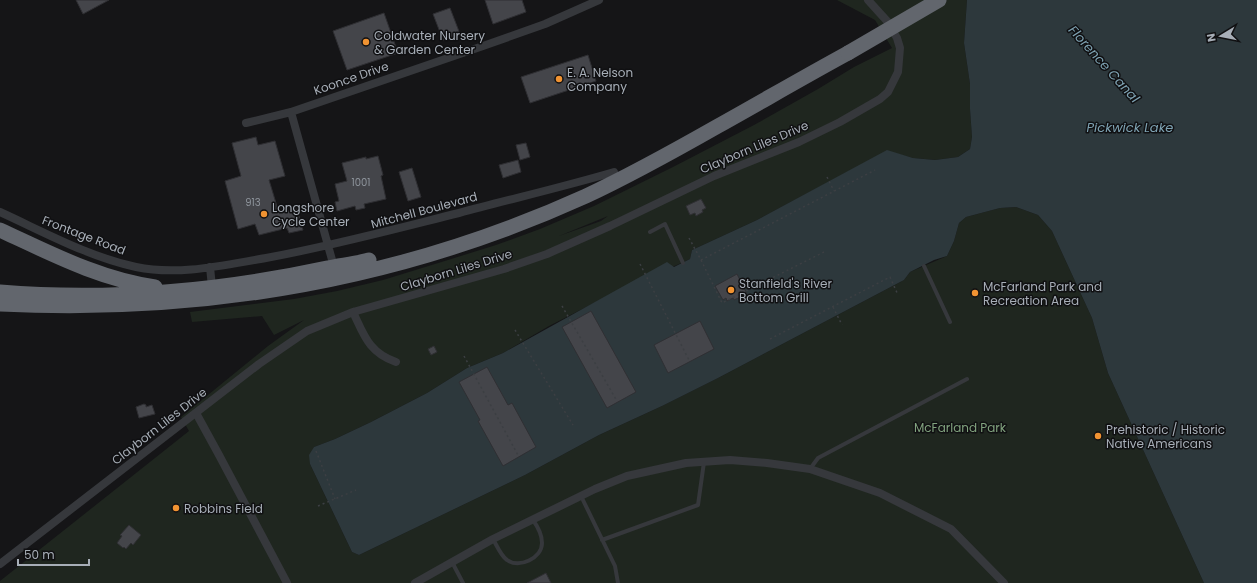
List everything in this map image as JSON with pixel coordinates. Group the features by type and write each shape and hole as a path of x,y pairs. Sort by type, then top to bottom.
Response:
{"highway":[{"path":"0,304 33,306 100,306 157,304 213,299 280,290 335,279 458,246 513,226 587,195 648,165 845,48 918,0"},
{"path":"0,292 83,295 129,294 183,291 277,279 356,264 477,229 532,208 614,172 655,152 845,48 939,0"},
{"path":"0,230 101,275 150,286 183,291"}],"street":[{"name":"Koonce Drive","path":"246,123 291,112 531,29 599,0"},
{"name":"Clayborn Liles Drive","path":"0,564 260,364 298,337 329,321 353,312 504,269 547,254 645,210 709,178 799,142 880,100 888,92 898,72 900,48 897,38 887,21 868,0"},
{"path":"291,112 334,267"},
{"name":"Mitchell Boulevard","path":"210,268 329,246 614,172"},
{"name":"Frontage Road","path":"0,212 81,249 114,261 137,267 169,270 210,268"},
{"path":"210,268 212,287"},
{"path":"353,312 368,343 385,358 396,362"},
{"path":"196,413 287,583"},
{"path":"415,583 493,539 581,495 627,476 686,463 730,460 810,469 880,493 951,529 1004,583"}],"lane":[{"path":"650,232 665,224 683,263"},
{"path":"924,266 950,322"},
{"path":"810,469 818,458 967,379"},
{"path":"602,540 698,506 704,461"},
{"path":"581,495 615,566 618,583"},
{"path":"493,539 507,561 518,564 530,560 538,554 542,544 541,533 533,520"},
{"path":"452,562 463,583"}],"path":[{"path":"701,260 875,170"},
{"path":"827,177 834,191"},
{"path":"689,238 722,303 824,252"},
{"path":"640,264 690,362"},
{"path":"770,339 890,278 898,295"},
{"path":"562,306 617,401"},
{"path":"833,307 842,326"},
{"path":"515,330 574,425"},
{"path":"464,356 520,457"},
{"path":"316,451 335,499"},
{"path":"318,506 356,490"}],"green space":[{"name":"McFarland Park","path":"837,0 967,0 964,43 970,84 972,137 970,149 958,157 935,160 913,158 887,151 757,220 692,250 690,259 600,300 549,326 503,353 467,368 427,393 371,422 314,447 310,464 352,552 359,555 525,475 599,435 718,378 904,280 910,272 947,256 954,241 959,223 966,217 1000,208 1016,207 1038,215 1052,231 1092,318 1108,373 1204,583 0,583 0,581 189,431 181,417 268,346 304,320 274,335 262,316 192,322 190,312 294,299 383,280 496,245 540,229 594,206 754,125 854,67 892,48 875,20","holes":["608,216 601,221 559,236"]}],"water":[{"name":"Pickwick Lake","path":"967,0 1257,0 1257,583 1204,583 1108,373 1092,318 1052,231 1038,215 1016,207 1000,208 966,217 959,223 954,241 947,256 934,260 910,272 904,280 718,378 599,435 525,475 359,555 352,552 310,464 309,455 314,447 371,422 427,393 467,368 503,353 667,262 674,267 690,259 692,250 757,220 887,150 913,158 935,160 958,157 970,149 972,137 970,84 964,43"}],"building":[{"path":"76,0 109,0 83,14"},
{"path":"485,0 522,0 526,12 493,24"},
{"path":"450,8 460,34 443,40 433,14"},
{"name":"Coldwater Nursery & Garden Center","path":"384,13 398,53 347,70 333,31"},
{"name":"E. A. Nelson Company","path":"588,55 596,81 530,103 521,77"},
{"path":"256,137 258,145 275,141 285,176 269,180 279,213 297,209 303,230 289,233 287,228 259,235 255,224 238,229 225,181 241,176 232,143"},
{"path":"526,143 530,157 520,160 516,145"},
{"path":"378,156 383,175 381,176 386,199 364,204 365,208 356,210 355,206 337,211 335,202 339,201 335,184 347,181 342,163 366,157 366,159"},
{"path":"518,160 521,172 503,178 499,165"},
{"path":"412,168 421,197 408,201 399,172"},
{"path":"701,199 706,208 702,210 703,212 696,216 695,213 690,215 686,206"},
{"name":"Stanfield's River Bottom Grill","path":"737,274 747,294 734,300 733,298 727,301 726,298 723,300 715,286"},
{"path":"591,311 636,392 607,408 562,327"},
{"path":"700,321 714,349 668,373 654,345"},
{"path":"434,346 437,352 431,355 428,349"},
{"path":"487,367 508,405 512,403 536,447 503,466 478,421 480,420 459,382"},
{"path":"144,404 146,407 152,405 155,414 139,418 136,407"},
{"path":"129,525 141,535 133,545 131,543 126,549 117,543 122,536 120,535"},
{"path":"546,573 551,583 527,583"}],"place":[{"name":"Coldwater Nursery & Garden Center","path":"366,42"},
{"name":"E. A. Nelson Company","path":"559,79"},
{"name":"Longshore Cycle Center","path":"264,214"},
{"name":"Stanfield's River Bottom Grill","path":"731,290"},
{"name":"McFarland Park and Recreation Area","path":"975,293"},
{"name":"Prehistoric / Historic Native Americans","path":"1098,436"},
{"name":"Robbins Field","path":"176,508"}],"water label":[{"name":"Florence Canal","path":"1104,64"}]}
